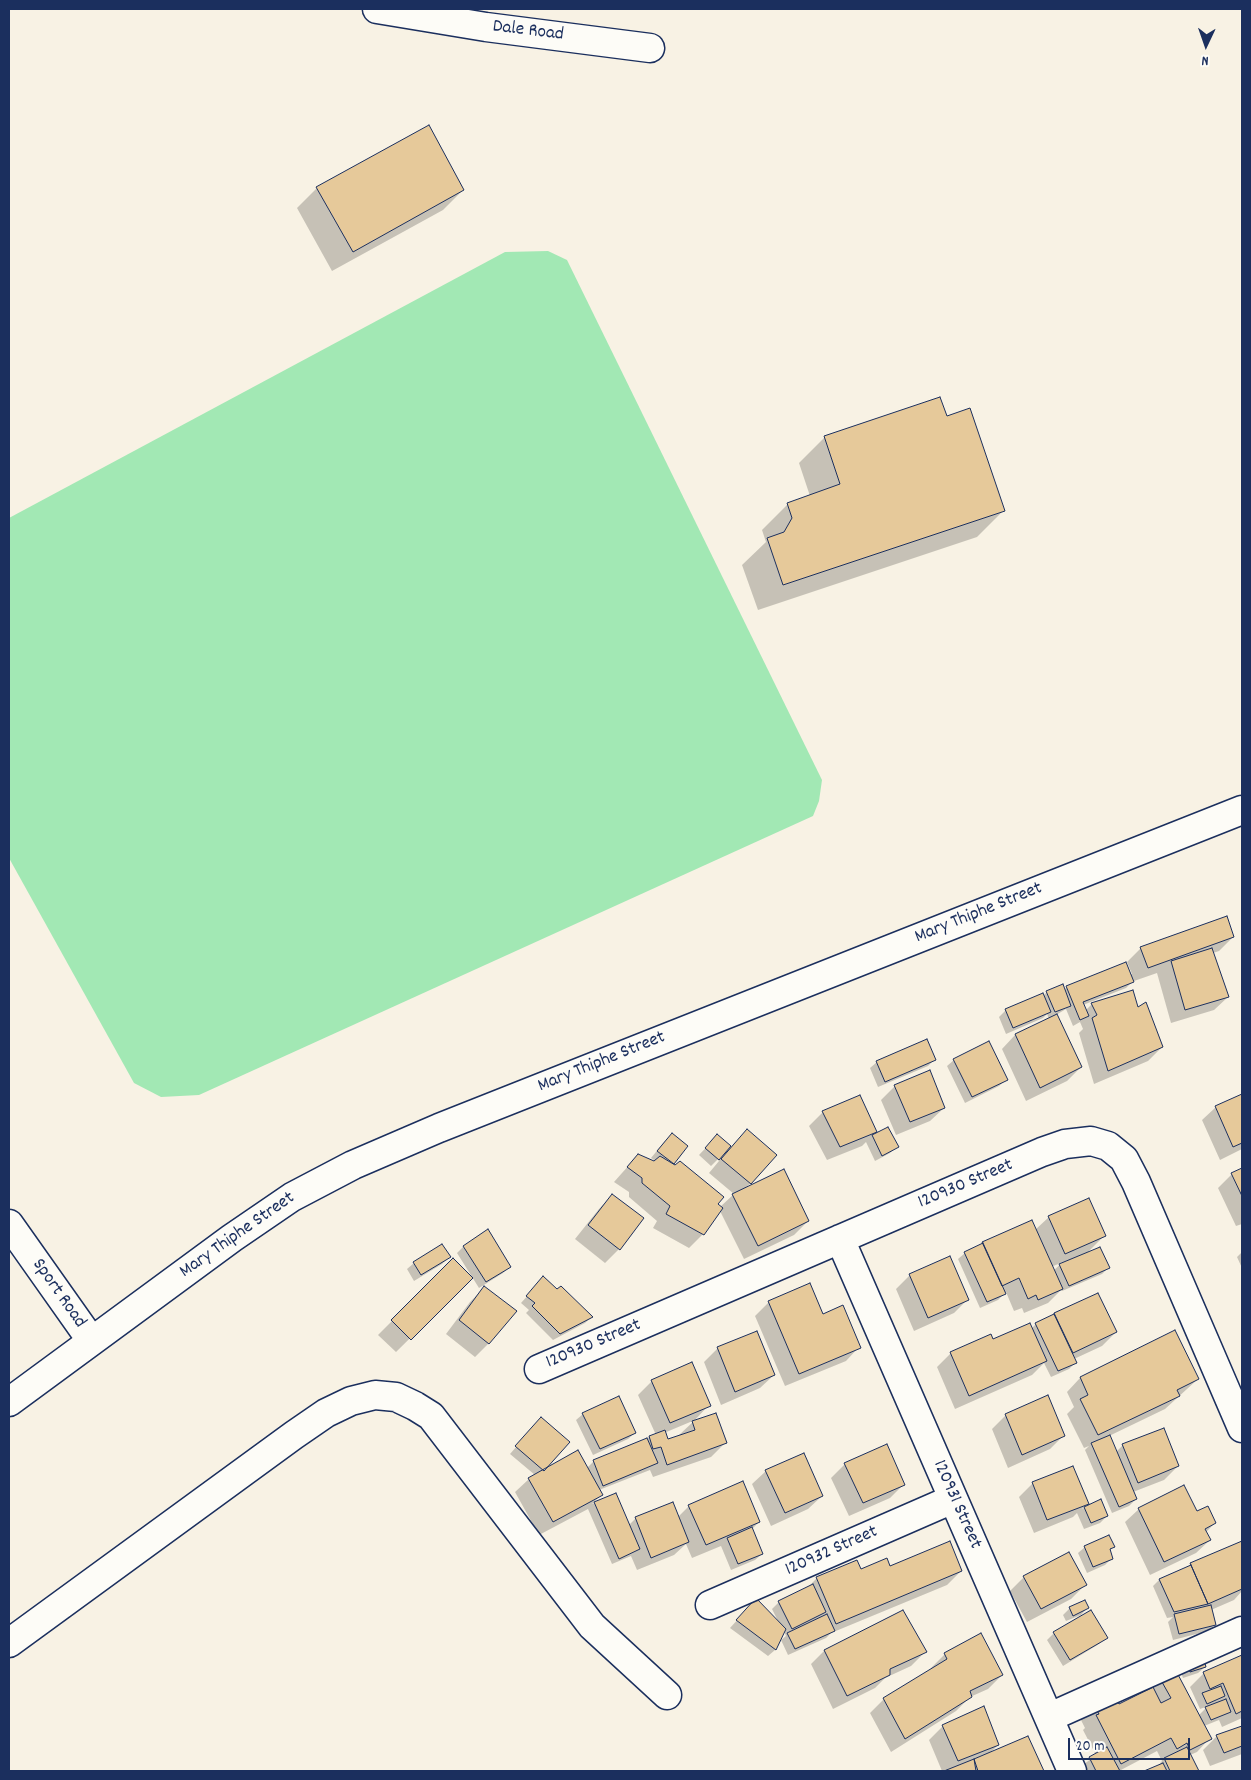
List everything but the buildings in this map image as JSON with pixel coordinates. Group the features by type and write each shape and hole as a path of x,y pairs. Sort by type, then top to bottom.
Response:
{"street":[{"name":"Dale Road","path":"386,10 486,27 650,48"},
{"name":"Mary Thiphe Street","path":"9,1402 224,1243 292,1197 353,1164 466,1117 1242,810"},
{"name":"120930 Street","path":"539,1369 1065,1144 1091,1141 1108,1146 1124,1159 1136,1182 1242,1428"},
{"name":"Sport Road","path":"9,1224 91,1340"},
{"name":"120931 Street","path":"840,1239 1072,1771"},
{"path":"9,1643 326,1413 343,1405 375,1395 396,1397 431,1416 592,1626 667,1695"},
{"name":"120932 Street","path":"710,1605 953,1499"},
{"path":"1050,1717 1242,1631"}],"green space":[{"path":"548,251 567,260 822,780 819,801 813,816 199,1095 161,1097 134,1083 9,858 9,518 505,252"}]}
